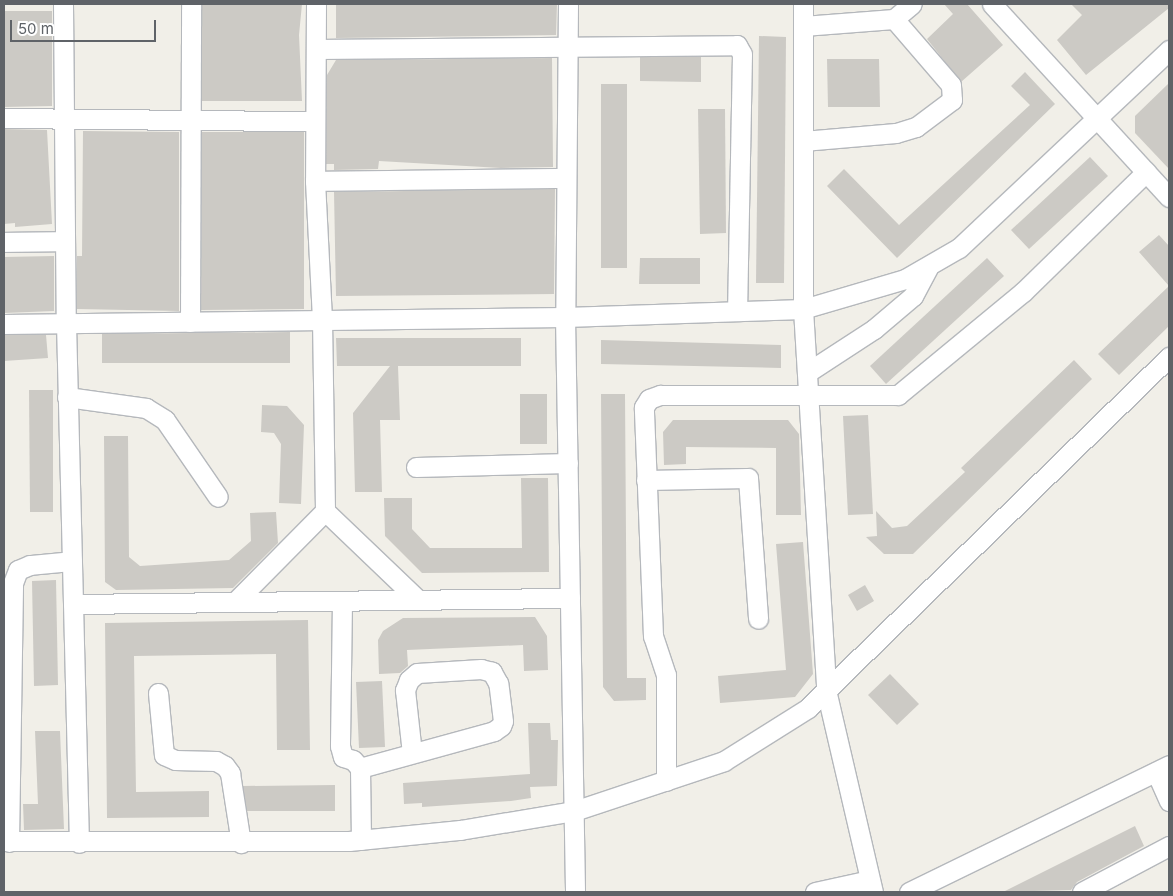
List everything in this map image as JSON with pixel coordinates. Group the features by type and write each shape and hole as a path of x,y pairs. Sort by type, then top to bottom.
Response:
{"street":[{"path":"63,4 67,397 80,844"},
{"path":"190,322 192,4"},
{"path":"316,4 314,181 322,319 325,511 418,600"},
{"path":"568,4 565,317 575,892"},
{"path":"802,4 803,309 826,690 872,886 815,892"},
{"path":"803,26 894,19 912,4"},
{"path":"992,4 1095,119 1169,197"},
{"path":"803,141 896,133 916,127 952,100 951,85 894,19"},
{"path":"316,50 568,48 731,42 741,49 737,311"},
{"path":"4,324 565,317 803,309 905,279 928,268 960,248 1169,50"},
{"path":"4,118 63,117 315,121"},
{"path":"666,782 666,676 653,636 646,480 644,408 649,399 660,395 809,394 882,398 905,390 1023,292 1146,172"},
{"path":"314,181 566,178"},
{"path":"4,242 65,241"},
{"path":"808,372 874,329 906,301 928,268"},
{"path":"72,561 30,565 18,570 13,583 7,841 80,844 361,840 460,830 574,810 666,782 724,761 808,708 1169,357"},
{"path":"67,397 146,408 165,420 218,497"},
{"path":"416,467 568,463"},
{"path":"646,480 748,478 758,619"},
{"path":"235,602 325,511"},
{"path":"73,604 570,598"},
{"path":"342,601 340,746 344,757 353,760 360,768 361,840"},
{"path":"360,768 412,754 500,726 503,721 498,682 492,672 481,669 417,673 409,680 405,690 412,754"},
{"path":"158,693 164,755 175,760 216,761 225,766 230,773 240,843"},
{"path":"909,892 1163,768 1169,801"},
{"path":"1082,892 1169,846"}],"building":[{"path":"202,4 302,4 299,35 302,101 202,101"},
{"path":"336,4 557,4 556,35 336,38"},
{"path":"944,4 967,4 1003,45 961,82 927,39 953,14"},
{"path":"1071,4 1169,4 1169,8 1086,75 1057,40 1082,15"},
{"path":"4,11 52,11 52,106 4,107"},
{"path":"759,36 786,37 784,283 756,283"},
{"path":"640,57 701,57 701,82 640,81"},
{"path":"552,58 553,167 501,168 379,161 378,169 334,170 334,164 326,164 327,75 336,60"},
{"path":"827,59 879,59 880,107 828,107"},
{"path":"1025,72 1055,104 897,258 827,186 844,169 899,225 1030,105 1011,86"},
{"path":"1169,83 1169,169 1135,133 1135,116"},
{"path":"601,84 627,84 627,268 601,268"},
{"path":"698,109 725,109 726,233 700,234"},
{"path":"4,129 47,130 52,224 15,227 15,223 4,224"},
{"path":"83,131 179,132 179,311 77,309 77,256 82,256"},
{"path":"202,132 304,132 304,309 201,310"},
{"path":"1090,157 1108,176 1029,249 1011,230"},
{"path":"555,189 554,294 336,296 334,192"},
{"path":"1159,235 1169,246 1169,286 1139,252"},
{"path":"54,256 54,311 4,313 4,257"},
{"path":"640,258 700,258 700,284 639,284"},
{"path":"987,258 1004,276 886,384 870,366"},
{"path":"1169,286 1169,326 1119,375 1098,354"},
{"path":"290,332 290,363 102,363 102,334"},
{"path":"4,335 46,335 48,358 4,361"},
{"path":"336,338 521,338 521,366 398,366 400,420 380,420 382,492 355,492 353,413 390,366 337,366"},
{"path":"601,340 781,345 781,368 601,364"},
{"path":"1074,360 1092,379 913,554 884,554 866,537 877,536 876,511 892,528 907,526 965,472 961,468"},
{"path":"29,390 53,390 53,512 30,512"},
{"path":"520,394 547,394 547,444 520,444"},
{"path":"601,394 625,394 627,678 646,678 646,700 614,701 603,687"},
{"path":"262,405 287,406 304,425 301,504 279,503 281,444 274,433 261,432"},
{"path":"868,415 873,514 848,515 843,416"},
{"path":"673,420 788,420 799,434 801,515 776,515 776,448 686,447 686,464 664,465 663,432"},
{"path":"104,436 128,436 129,557 140,566 229,560 251,541 250,513 276,512 278,543 233,588 116,590 105,582"},
{"path":"521,478 548,478 549,572 422,573 385,536 384,498 412,498 412,529 430,548 522,548"},
{"path":"803,542 813,674 795,697 720,703 718,676 786,670 776,544"},
{"path":"56,580 58,685 34,686 32,581"},
{"path":"865,585 874,601 857,611 848,595"},
{"path":"535,617 547,636 548,670 524,671 523,645 407,650 408,666 400,673 379,674 378,640 383,631 403,618"},
{"path":"308,620 310,750 277,750 276,654 134,656 136,792 209,791 209,817 107,818 105,623"},
{"path":"890,674 919,704 897,725 868,695"},
{"path":"382,681 385,747 359,748 356,682"},
{"path":"528,723 550,723 551,740 558,740 557,786 530,787 531,798 511,801 422,807 422,803 404,804 403,783 530,774"},
{"path":"35,731 60,731 64,829 24,830 23,804 38,804"},
{"path":"335,785 335,811 247,811 243,786"},
{"path":"1135,826 1144,846 1077,882 1071,890 1003,892"}]}
